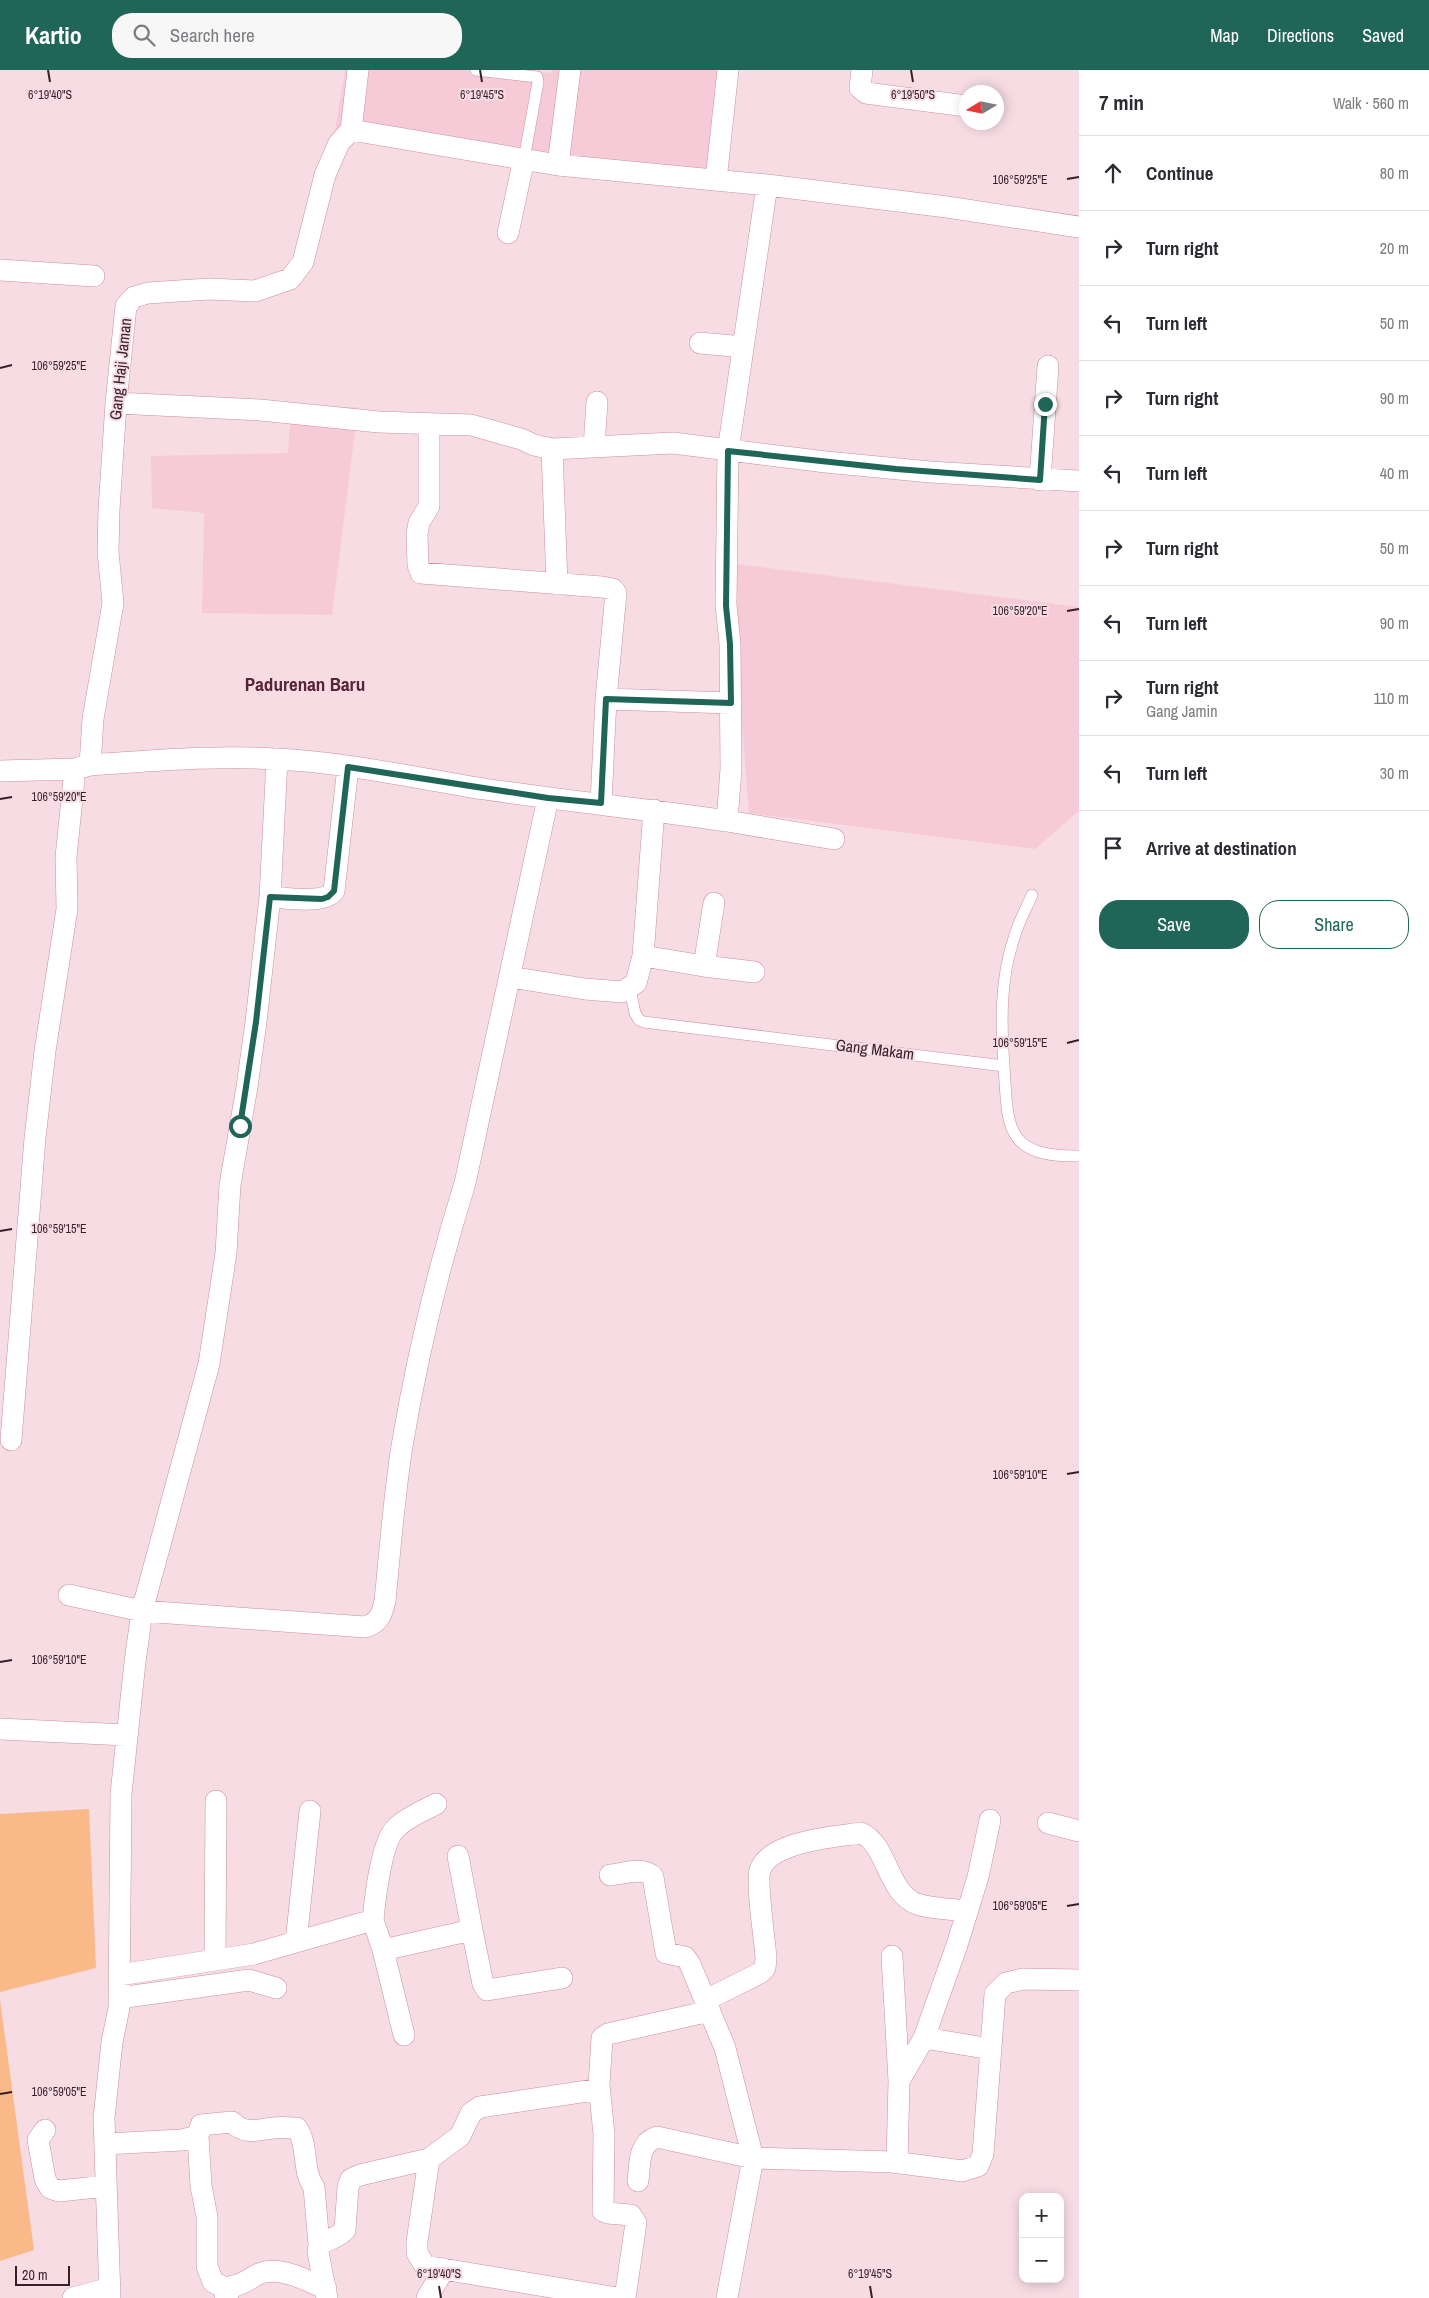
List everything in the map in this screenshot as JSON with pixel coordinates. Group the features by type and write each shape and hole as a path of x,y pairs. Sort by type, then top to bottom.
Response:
{"street":[{"path":"358,70 351,130 558,165 767,185 947,207 1079,227"},
{"path":"558,165 570,70"},
{"path":"716,180 728,70"},
{"path":"862,70 860,88 866,93 959,105"},
{"name":"Gang Haji Jaman","path":"12,1440 35,1138 45,1051 67,909 66,857 113,603 108,544 116,403 126,306 134,297 148,293 209,289 255,291 290,279 303,262 325,175 339,143 351,130"},
{"path":"508,233 524,159"},
{"path":"727,821 732,769 730,644 726,606 728,451 767,185"},
{"path":"0,270 94,276"},
{"path":"700,343 743,347"},
{"path":"1040,480 1048,366"},
{"path":"594,447 596,402"},
{"path":"116,403 260,410 328,418 428,425 471,424 486,427 534,445 552,449 673,443 728,451 921,471 1079,482"},
{"path":"428,425 429,506 419,523 417,534 418,565 421,573 602,587 616,593 606,699 601,803"},
{"path":"552,449 557,584"},
{"path":"606,699 731,703"},
{"path":"0,771 83,767 192,758 277,759 348,767 548,798 654,810 834,839"},
{"path":"73,2298 110,2293 104,2118 119,1998 121,1794 126,1735 142,1612 209,1364 226,1253 230,1185 248,1087 270,897 277,759"},
{"path":"270,897 322,899 328,897 334,891 348,767"},
{"path":"69,1595 142,1612 365,1627 374,1624 381,1615 385,1601 402,1448 418,1357 465,1183 548,798"},
{"path":"510,977 584,989 622,992 636,983 643,956 654,810"},
{"path":"704,966 714,903"},
{"path":"643,956 754,972"},
{"path":"0,1729 126,1735"},
{"path":"214,1960 216,1801"},
{"path":"404,2035 383,1950 373,1920 384,1853 389,1838 396,1828 413,1816 436,1804"},
{"path":"296,1942 310,1811"},
{"path":"899,2081 924,2038 978,1877 990,1820"},
{"path":"1048,1823 1079,1831"},
{"path":"625,2298 636,2223 631,2214 603,2211 604,2134 599,2085 602,2038 608,2034 708,2005 765,1968 766,1958 760,1870 770,1857 784,1849 861,1832 871,1840 895,1881 908,1898 917,1904 967,1911"},
{"path":"458,1856 483,1984 487,1990 562,1978"},
{"path":"610,1876 643,1871 651,1874 666,1953 686,1958 708,2005 731,2071 752,2158 727,2298"},
{"path":"120,1975 254,1954 373,1920"},
{"path":"383,1950 472,1930"},
{"path":"892,1956 899,2081 897,2163"},
{"path":"638,2181 642,2149 650,2139 657,2137 752,2158 897,2163 962,2171 978,2166 983,2154 995,1994 1006,1983 1022,1979 1079,1980"},
{"path":"119,1998 249,1980 276,1988"},
{"path":"924,2038 991,2049"},
{"path":"319,2245 327,2239 340,2236 345,2230 348,2187 351,2179 360,2175 429,2159 460,2136 470,2113 480,2107 594,2090 599,2085"},
{"path":"232,2122 239,2129 252,2132 275,2128 297,2128 306,2153 308,2181 314,2187 318,2252 326,2294 298,2277 266,2271 241,2285 233,2286 227,2294 213,2282 208,2266 207,2217 201,2186 198,2136 201,2125 232,2122"},
{"path":"45,2130 38,2140 45,2179 50,2188 59,2191 106,2186"},
{"path":"105,2144 182,2140 198,2136"},
{"path":"429,2159 417,2242 417,2253 425,2266 605,2297"},
{"path":"427,2298 444,2269"}],"lane":[{"path":"476,70 536,77 538,82 524,159"},
{"path":"1032,895 1014,938 1002,994 1001,1029 1009,1126 1022,1143 1039,1152 1062,1156 1079,1156"},
{"name":"Gang Makam","path":"630,988 635,1015 644,1022 1004,1066"}],"shaded area":[{"path":"345,70 528,70 551,73 552,70 722,70 707,186 335,130"},
{"path":"358,407 332,615 202,613 204,513 152,508 151,456 288,453 291,408"},
{"path":"729,563 1079,607 1079,811 1035,849 749,813"},
{"path":"89,1809 96,1968 0,1992 0,1814"},
{"path":"0,2000 34,2250 0,2261"}],"district":[{"name":"Padurenan Baru","path":"305,684"}],"route":[{"path":"240,1126 248,1087 270,897 322,899 328,897 334,891 348,767 548,798 601,803 606,699 731,703 730,644 726,606 728,451 896,469 1040,480 1045,404"}]}
